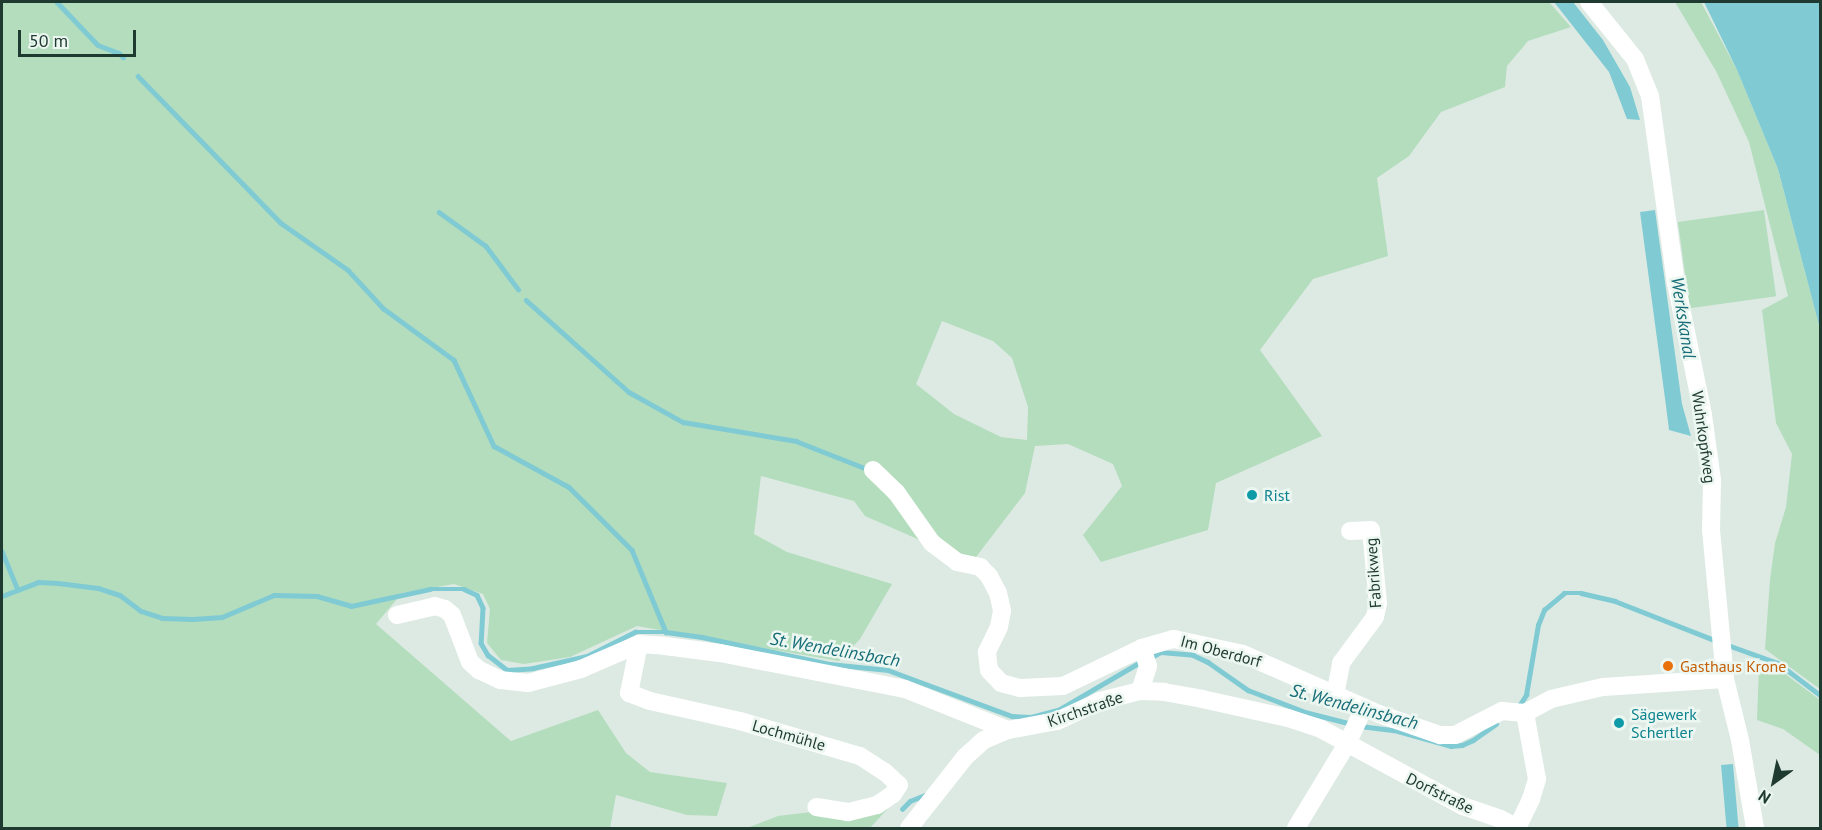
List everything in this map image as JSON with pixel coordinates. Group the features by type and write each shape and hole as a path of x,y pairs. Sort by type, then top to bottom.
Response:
{"street":[{"name":"Wuhrkopfweg","path":"1589,2 1635,58 1650,96 1676,283 1703,415 1712,480 1711,530 1725,679 1740,740 1755,828"},
{"name":"Im Oberdorf","path":"873,470 896,492 932,543 957,562 980,567 989,576 998,593 1002,611 999,627 987,652 989,670 1001,683 1020,688 1063,686 1145,656 1174,639 1252,658 1335,695 1363,711 1440,735 1455,735 1551,699 1604,687 1725,679"},
{"name":"Fabrikweg","path":"1335,695 1341,663 1375,617 1378,603 1371,530 1350,531"},
{"path":"398,615 435,606 445,609 452,615 470,662 479,670 500,680 528,683 548,678 581,669 639,644 720,653 904,689 1008,730"},
{"name":"Lochmühle","path":"639,644 629,693 650,701 740,721 860,756 885,772 899,785 893,794 877,805 849,812 816,807"},
{"path":"1140,691 1145,656"},
{"name":"Kirchstraße","path":"909,828 965,757 984,740 1008,730 1057,721 1100,701 1140,691 1164,692 1288,718 1350,739 1396,771"},
{"path":"1296,828 1350,739 1363,711"},
{"path":"1517,828 1532,799 1537,779 1518,711"},
{"name":"Dorfstraße","path":"1396,771 1463,806 1501,819 1517,828"}],"green space":[{"path":"2,2 1549,2 1571,27 1528,41 1507,66 1505,87 1441,112 1409,156 1377,178 1388,256 1313,279 1260,350 1322,436 1216,483 1208,530 1101,562 1083,535 1122,486 1113,464 1068,444 1035,446 1025,493 976,557 954,555 865,516 854,501 761,476 754,534 787,552 892,584 860,639 839,661 637,626 570,657 524,664 501,660 487,643 490,609 483,594 454,584 402,593 376,624 511,741 598,710 626,753 650,772 727,783 717,816 687,815 616,795 610,828 2,828","holes":["942,321 993,341 1012,358 1028,407 1027,440 1001,437 954,414 916,384"]},
{"path":"1675,2 1701,2 1737,70 1778,169 1820,329 1820,689 1765,649 1775,543 1786,507 1792,454 1776,423 1762,310 1788,296 1749,142 1716,71"},
{"path":"1764,210 1776,296 1690,308 1678,222"},
{"path":"1759,667 1776,667 1820,700 1820,755 1783,729 1757,720"},
{"path":"894,802 870,828 747,828 778,816"}],"water":[{"path":"1554,2 1573,2 1603,40 1630,87 1640,120 1627,119 1609,72"},
{"path":"1704,2 1820,2 1820,329 1778,169 1737,70"},
{"path":"1655,210 1682,404 1691,436 1669,430 1640,212"},
{"path":"1733,764 1739,828 1727,828 1721,765"}],"waterway":[{"path":"57,2 98,45 119,53 123,57"},
{"path":"138,76 281,223 348,270 383,308 454,360 494,446 569,487 632,550 666,632"},
{"path":"439,212 486,246 518,289"},
{"path":"526,300 629,392 683,422 796,441 867,469"},
{"path":"2,551 18,590"},
{"name":"St. Wendelinsbach","path":"2,596 38,582 58,583 98,588 120,595 141,611 162,618 193,619 222,617 274,595 317,596 351,606 430,589 464,589 477,595 483,608 481,643 488,655 507,670 533,668 587,656 635,632 666,632 702,637 830,664 888,670 1012,716 1031,717 1060,709 1142,661"},
{"name":"St. Wendelinsbach","path":"1517,709 1526,695 1538,625 1544,610 1564,593 1581,593 1615,601 1717,641"},
{"path":"1725,644 1778,663 1820,695"},
{"name":"St. Wendelinsbach","path":"1150,658 1161,652 1193,655 1208,662 1248,690 1305,712 1352,724"},
{"name":"St. Wendelinsbach","path":"1360,726 1398,731 1451,746 1462,745 1473,740 1496,724"},
{"path":"902,809 910,801 927,794"}],"place":[{"name":"Rist","path":"1252,495"},
{"name":"Gasthaus Krone","path":"1668,666"},
{"name":"Sägewerk Schertler","path":"1619,723"}],"water label":[{"name":"Werkskanal","path":"1683,318"}]}
